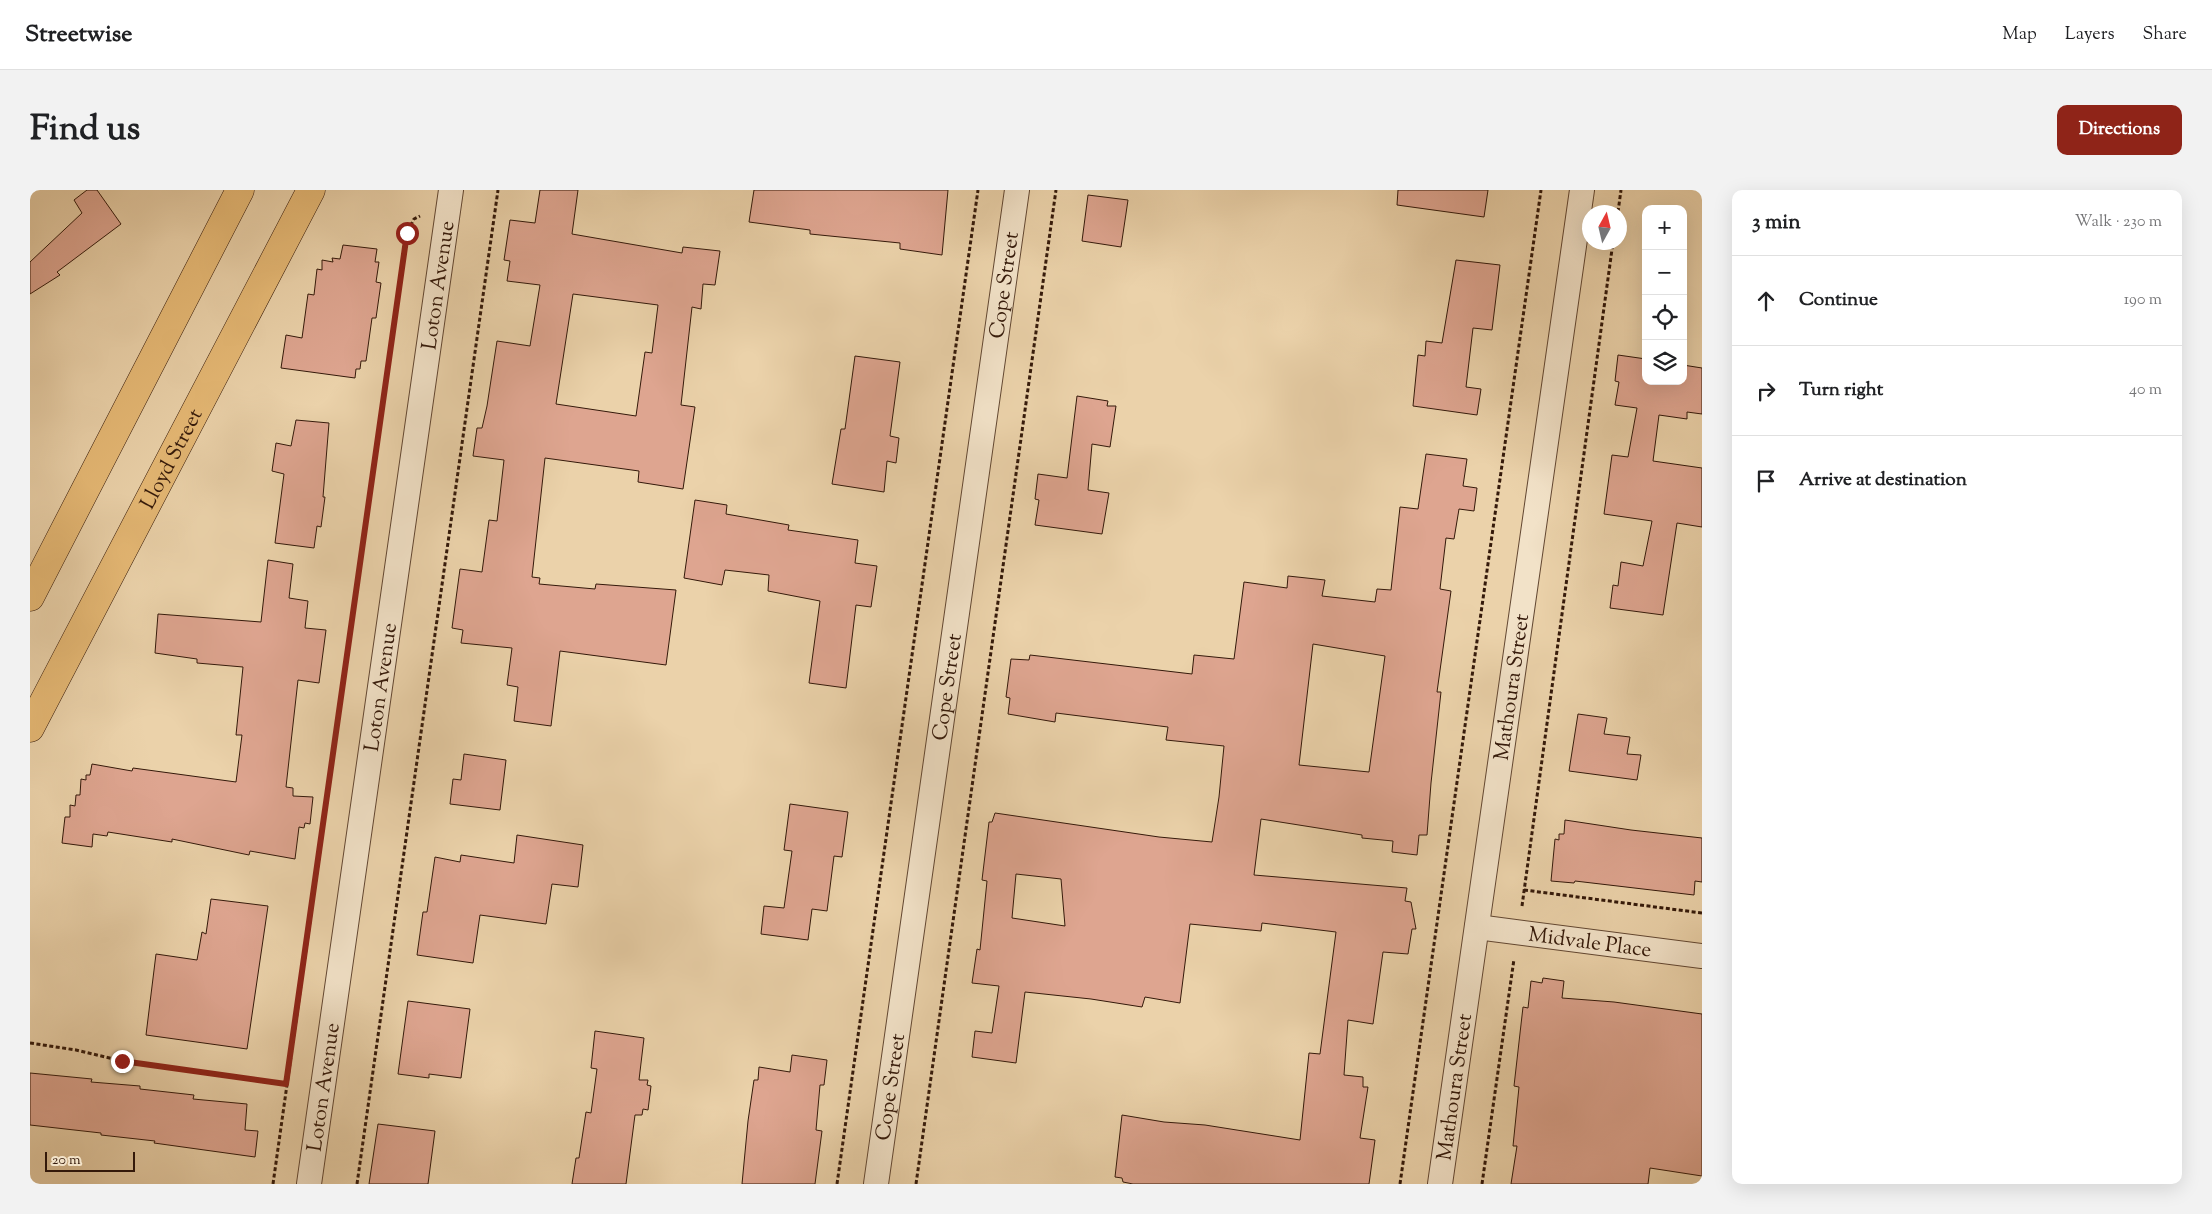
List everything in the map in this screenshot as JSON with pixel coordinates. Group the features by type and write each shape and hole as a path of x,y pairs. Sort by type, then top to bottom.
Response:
{"main road":[{"path":"30,597 240,190"},
{"name":"Lloyd Street","path":"30,728 312,190"}],"street":[{"name":"Loton Avenue","path":"309,1184 450,190"},
{"name":"Cope Street","path":"876,1184 1017,190"},
{"name":"Mathoura Street","path":"1440,1184 1582,190"},
{"name":"Midvale Place","path":"1477,926 1702,956"}],"path":[{"path":"357,1184 498,190"},
{"path":"838,1184 978,190"},
{"path":"916,1184 1056,190"},
{"path":"1400,1184 1541,190"},
{"path":"1619,205 1621,190"},
{"path":"272,1184 407,233 414,219 421,215"},
{"path":"1520,914 1613,250"},
{"path":"1524,890 1702,913"},
{"path":"1482,1184 1514,954"},
{"path":"30,1043 76,1050 122,1061 286,1084"}],"building":[{"path":"87,190 97,190 121,224 57,272 60,275 30,294 30,262 82,213 74,200"},
{"path":"540,190 578,190 572,234 682,253 683,247 720,251 715,285 703,284 701,309 692,307 681,405 695,407 683,489 638,482 639,471 545,458 532,577 540,578 539,584 595,589 596,584 676,590 666,665 560,651 551,726 514,721 518,687 507,685 512,648 461,643 463,630 452,628 460,569 482,572 489,520 497,521 504,460 473,456 477,428 482,428 487,406 497,341 530,346 540,285 507,281 510,261 504,260 510,220 535,223","holes":["573,294 658,305 652,353 645,352 636,416 556,404"]},
{"path":"754,190 948,190 942,255 900,249 900,243 810,234 810,230 749,222"},
{"path":"1398,190 1488,190 1484,217 1397,205"},
{"path":"1088,195 1128,200 1121,247 1082,241"},
{"path":"343,245 377,249 375,262 379,262 376,282 381,283 376,318 372,318 366,361 361,361 360,369 356,369 355,378 281,368 286,335 302,338 308,294 314,295 317,269 322,270 322,260 333,262 332,258 340,259"},
{"path":"1456,260 1500,265 1492,330 1473,328 1466,387 1481,389 1477,415 1413,406 1418,355 1425,356 1426,341 1442,343"},
{"path":"1618,355 1642,358 1642,385 1687,385 1687,366 1702,368 1702,414 1687,412 1687,419 1659,415 1653,461 1702,468 1702,527 1677,523 1663,615 1610,608 1613,585 1618,586 1621,562 1643,566 1652,521 1604,514 1612,455 1628,457 1637,408 1615,405 1619,382 1615,381"},
{"path":"855,356 900,362 890,436 899,438 896,463 887,461 884,492 832,484 841,429 845,429"},
{"path":"1077,396 1108,401 1107,406 1116,406 1110,447 1092,444 1088,490 1109,493 1102,534 1035,525 1039,500 1035,499 1038,474 1067,478"},
{"path":"296,420 329,423 323,497 325,497 321,527 317,526 314,548 275,543 284,474 272,471 276,443 291,446"},
{"path":"1426,454 1467,459 1463,486 1477,488 1474,511 1459,509 1454,539 1446,538 1440,589 1451,591 1437,692 1441,692 1427,835 1419,835 1417,855 1392,852 1393,841 1362,838 1362,835 1261,819 1254,875 1407,888 1405,901 1411,902 1416,929 1412,929 1408,954 1383,952 1373,1024 1348,1020 1344,1075 1363,1077 1363,1087 1368,1087 1360,1138 1375,1140 1369,1184 1133,1184 1123,1182 1122,1178 1115,1177 1122,1115 1164,1122 1205,1125 1300,1140 1309,1053 1320,1054 1336,932 1262,923 1261,931 1190,924 1180,1003 1145,997 1142,1007 1025,992 1016,1063 972,1057 975,1031 992,1033 999,986 972,983 977,949 980,950 987,881 982,880 989,822 992,822 995,813 1159,837 1212,842 1224,746 1166,740 1168,727 1056,713 1055,722 1008,714 1010,698 1006,697 1011,659 1029,660 1030,655 1192,674 1194,655 1234,659 1244,582 1287,588 1288,576 1325,580 1322,596 1375,602 1377,589 1391,590 1400,507 1418,509","holes":["1313,644 1385,656 1369,772 1299,765","1016,874 1061,879 1065,926 1012,918"]},
{"path":"695,500 727,505 726,514 789,525 788,530 858,540 855,563 877,566 871,607 856,605 846,688 809,683 820,601 768,591 769,575 725,570 722,585 684,578"},
{"path":"268,560 293,564 289,598 308,601 305,628 326,630 319,683 298,680 286,787 293,788 293,796 313,797 310,824 305,823 304,828 299,827 295,859 250,851 249,855 172,839 172,842 108,832 107,836 93,834 92,847 62,843 65,817 70,817 70,805 75,806 76,795 80,795 81,779 86,780 86,775 90,775 92,764 132,771 133,768 236,782 242,735 236,735 243,667 197,663 197,659 155,653 158,614 261,622"},
{"path":"1578,714 1607,718 1604,734 1630,737 1627,754 1641,755 1637,780 1569,771"},
{"path":"464,754 506,760 500,810 450,804 453,779 461,780"},
{"path":"790,804 848,812 842,857 834,856 827,911 812,909 808,940 761,934 764,906 784,908 792,851 784,850"},
{"path":"1565,820 1702,838 1702,882 1695,881 1694,895 1575,881 1574,883 1551,881 1555,839 1559,840 1559,834 1564,834"},
{"path":"517,835 583,845 578,887 552,884 546,924 480,915 473,963 417,955 423,912 427,912 435,857 460,862 461,855 514,863"},
{"path":"211,899 268,906 247,1049 146,1035 156,954 197,960 202,932 206,934"},
{"path":"1543,978 1564,981 1562,998 1614,1002 1702,1014 1702,1176 1650,1168 1648,1184 1511,1184 1517,1146 1513,1146 1519,1087 1514,1086 1523,1007 1528,1008 1531,981 1542,983"},
{"path":"408,1001 470,1009 461,1078 429,1074 429,1078 398,1074"},
{"path":"595,1031 644,1038 639,1080 648,1080 647,1085 651,1086 648,1110 643,1109 642,1115 635,1115 626,1184 572,1184 576,1158 579,1158 586,1112 591,1113 597,1069 591,1068"},
{"path":"792,1055 827,1060 824,1085 820,1085 816,1130 822,1131 815,1184 742,1184 748,1121 754,1080 758,1080 759,1067 790,1072"},
{"path":"30,1073 92,1079 91,1082 140,1086 140,1089 194,1095 193,1099 247,1104 245,1130 258,1131 255,1157 154,1143 155,1141 101,1135 101,1133 30,1125"},
{"path":"378,1124 435,1131 428,1184 369,1184"}],"route":[{"path":"122,1061 286,1084 407,233"}]}
